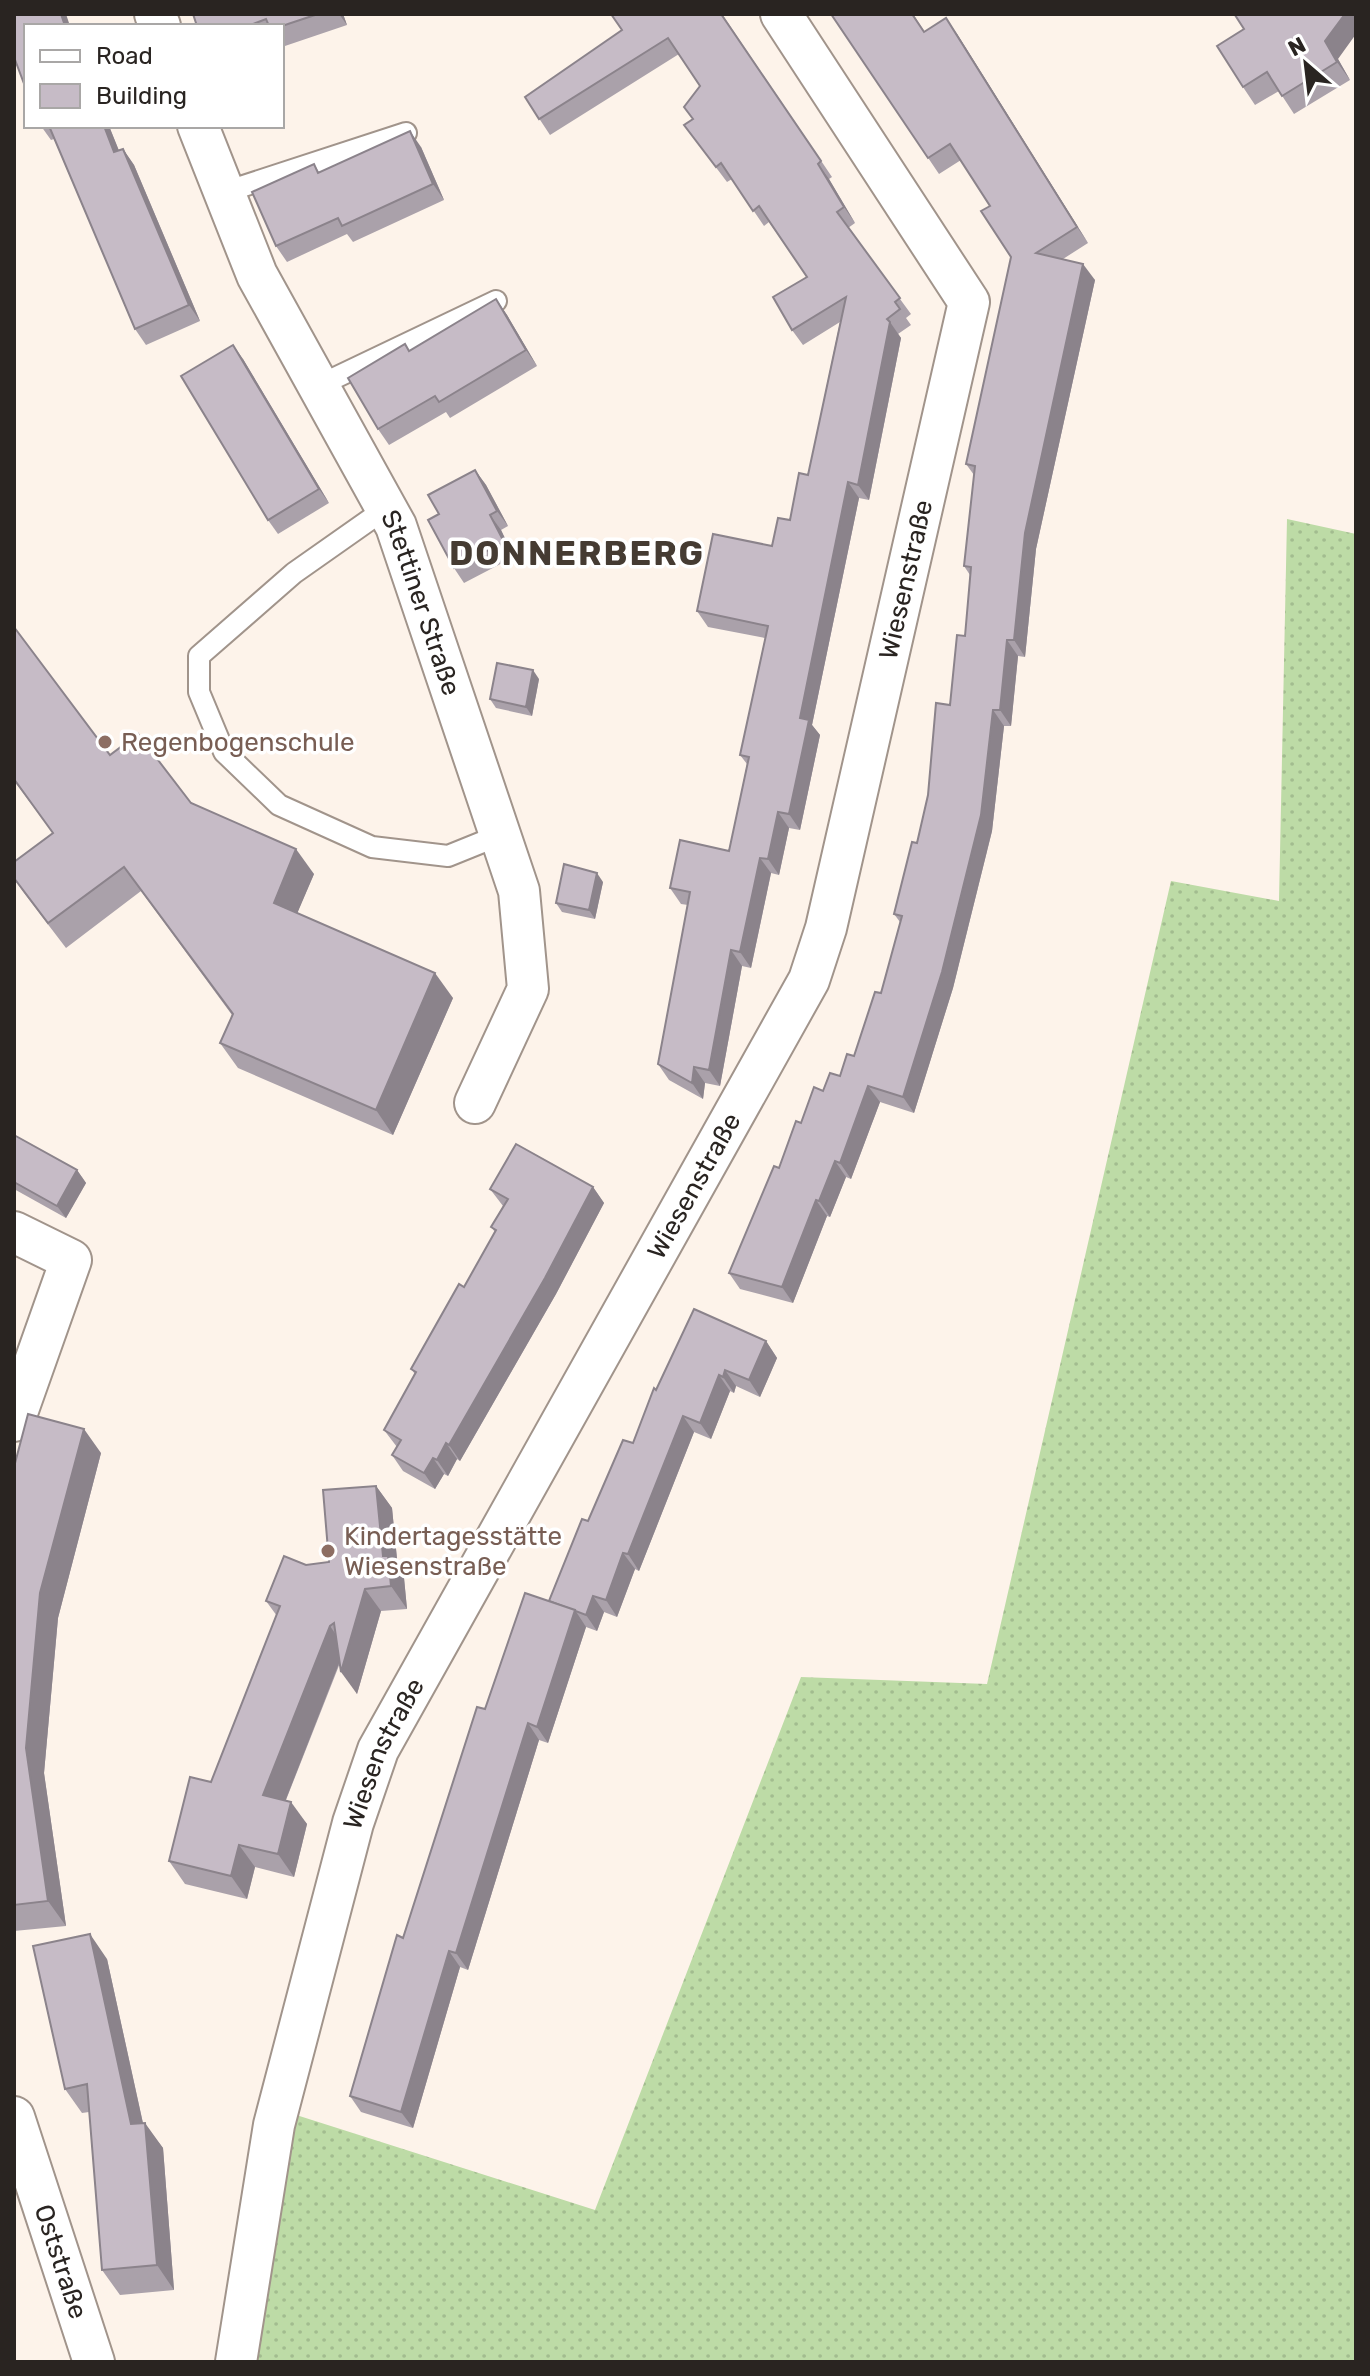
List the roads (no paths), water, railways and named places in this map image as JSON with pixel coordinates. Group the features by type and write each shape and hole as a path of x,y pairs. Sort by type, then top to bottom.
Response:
{"street":[{"name":"Wiesenstraße","path":"236,2362 274,2125 353,1823 378,1750 809,980 826,928 969,302 781,14"},
{"name":"Stettiner Straße","path":"199,128 257,275 396,526 519,891 528,989 475,1103"},
{"path":"14,1232 71,1260 14,1421"},
{"name":"Oststraße","path":"14,2117 94,2362"}],"lane":[{"path":"222,193 406,133"},
{"path":"318,386 496,301"},
{"path":"385,509 294,573 199,656 199,692 224,752 279,805 372,847 448,856 500,835"}],"place":[{"name":"Regenbogenschule","path":"105,742"},
{"name":"Kindertagesstätte Wiesenstraße","path":"328,1551"}],"district":[{"name":"DONNERBERG","path":"577,553"}]}
